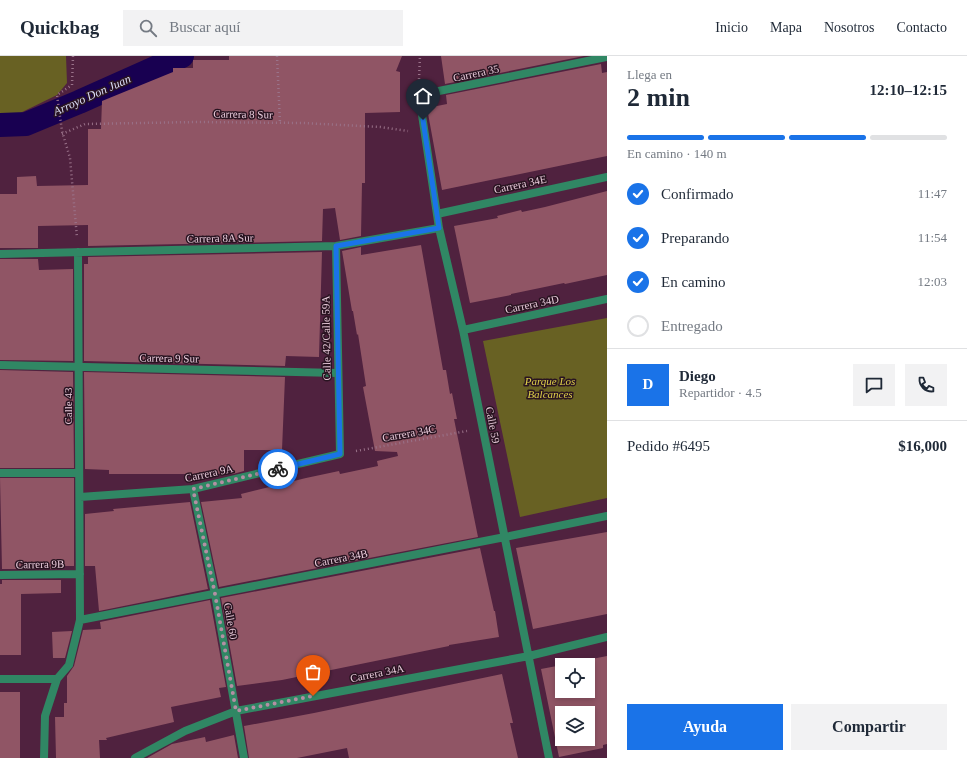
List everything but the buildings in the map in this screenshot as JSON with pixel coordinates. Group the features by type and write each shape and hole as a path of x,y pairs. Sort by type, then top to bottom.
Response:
{"street":[{"name":"Carrera 35","path":"419,95 607,57"},
{"name":"Calle 59","path":"419,95 439,228 462,330 549,758"},
{"name":"Carrera 34E","path":"437,214 607,177"},
{"name":"Carrera 8A Sur","path":"0,254 336,246 439,228"},
{"name":"Calle 42/Calle 59A","path":"336,246 337,373 340,454"},
{"name":"Calle 43","path":"44,758 45,716 57,679 69,665 80,620 78,252"},
{"name":"Carrera 34D","path":"462,330 607,300"},
{"name":"Carrera 9 Sur","path":"0,366 337,373"},
{"name":"Carrera 9A","path":"80,497 193,489 340,454"},
{"path":"0,473 79,473"},
{"name":"Calle 60","path":"193,489 215,594 244,758"},
{"name":"Carrera 34B","path":"80,620 505,538 607,516"},
{"name":"Carrera 9B","path":"0,575 80,574"},
{"name":"Carrera 34A","path":"135,758 186,731 236,711 529,656 607,637"},
{"path":"0,679 57,679"}],"path":[{"path":"73,56 72,85 57,95 62,132 70,158 78,252"},
{"path":"277,56 280,123"},
{"path":"419,95 420,56"},
{"name":"Carrera 8 Sur","path":"62,132 84,124 196,122 280,123 380,127 425,133"},
{"name":"Carrera 34C","path":"340,454 482,428"}],"green space":[{"path":"0,56 66,56 67,83 57,95 16,115 0,116"},
{"name":"Parque Los Balcances","path":"607,318 607,498 520,517 483,341"}],"waterway":[{"name":"Arroyo Don Juan","path":"0,125 26,124 182,56"}],"way so far":[{"path":"278,469 193,489 215,594 236,711 313,696"}],"route":[{"path":"278,469 340,454 337,373 336,246 439,228 423,120"}]}
